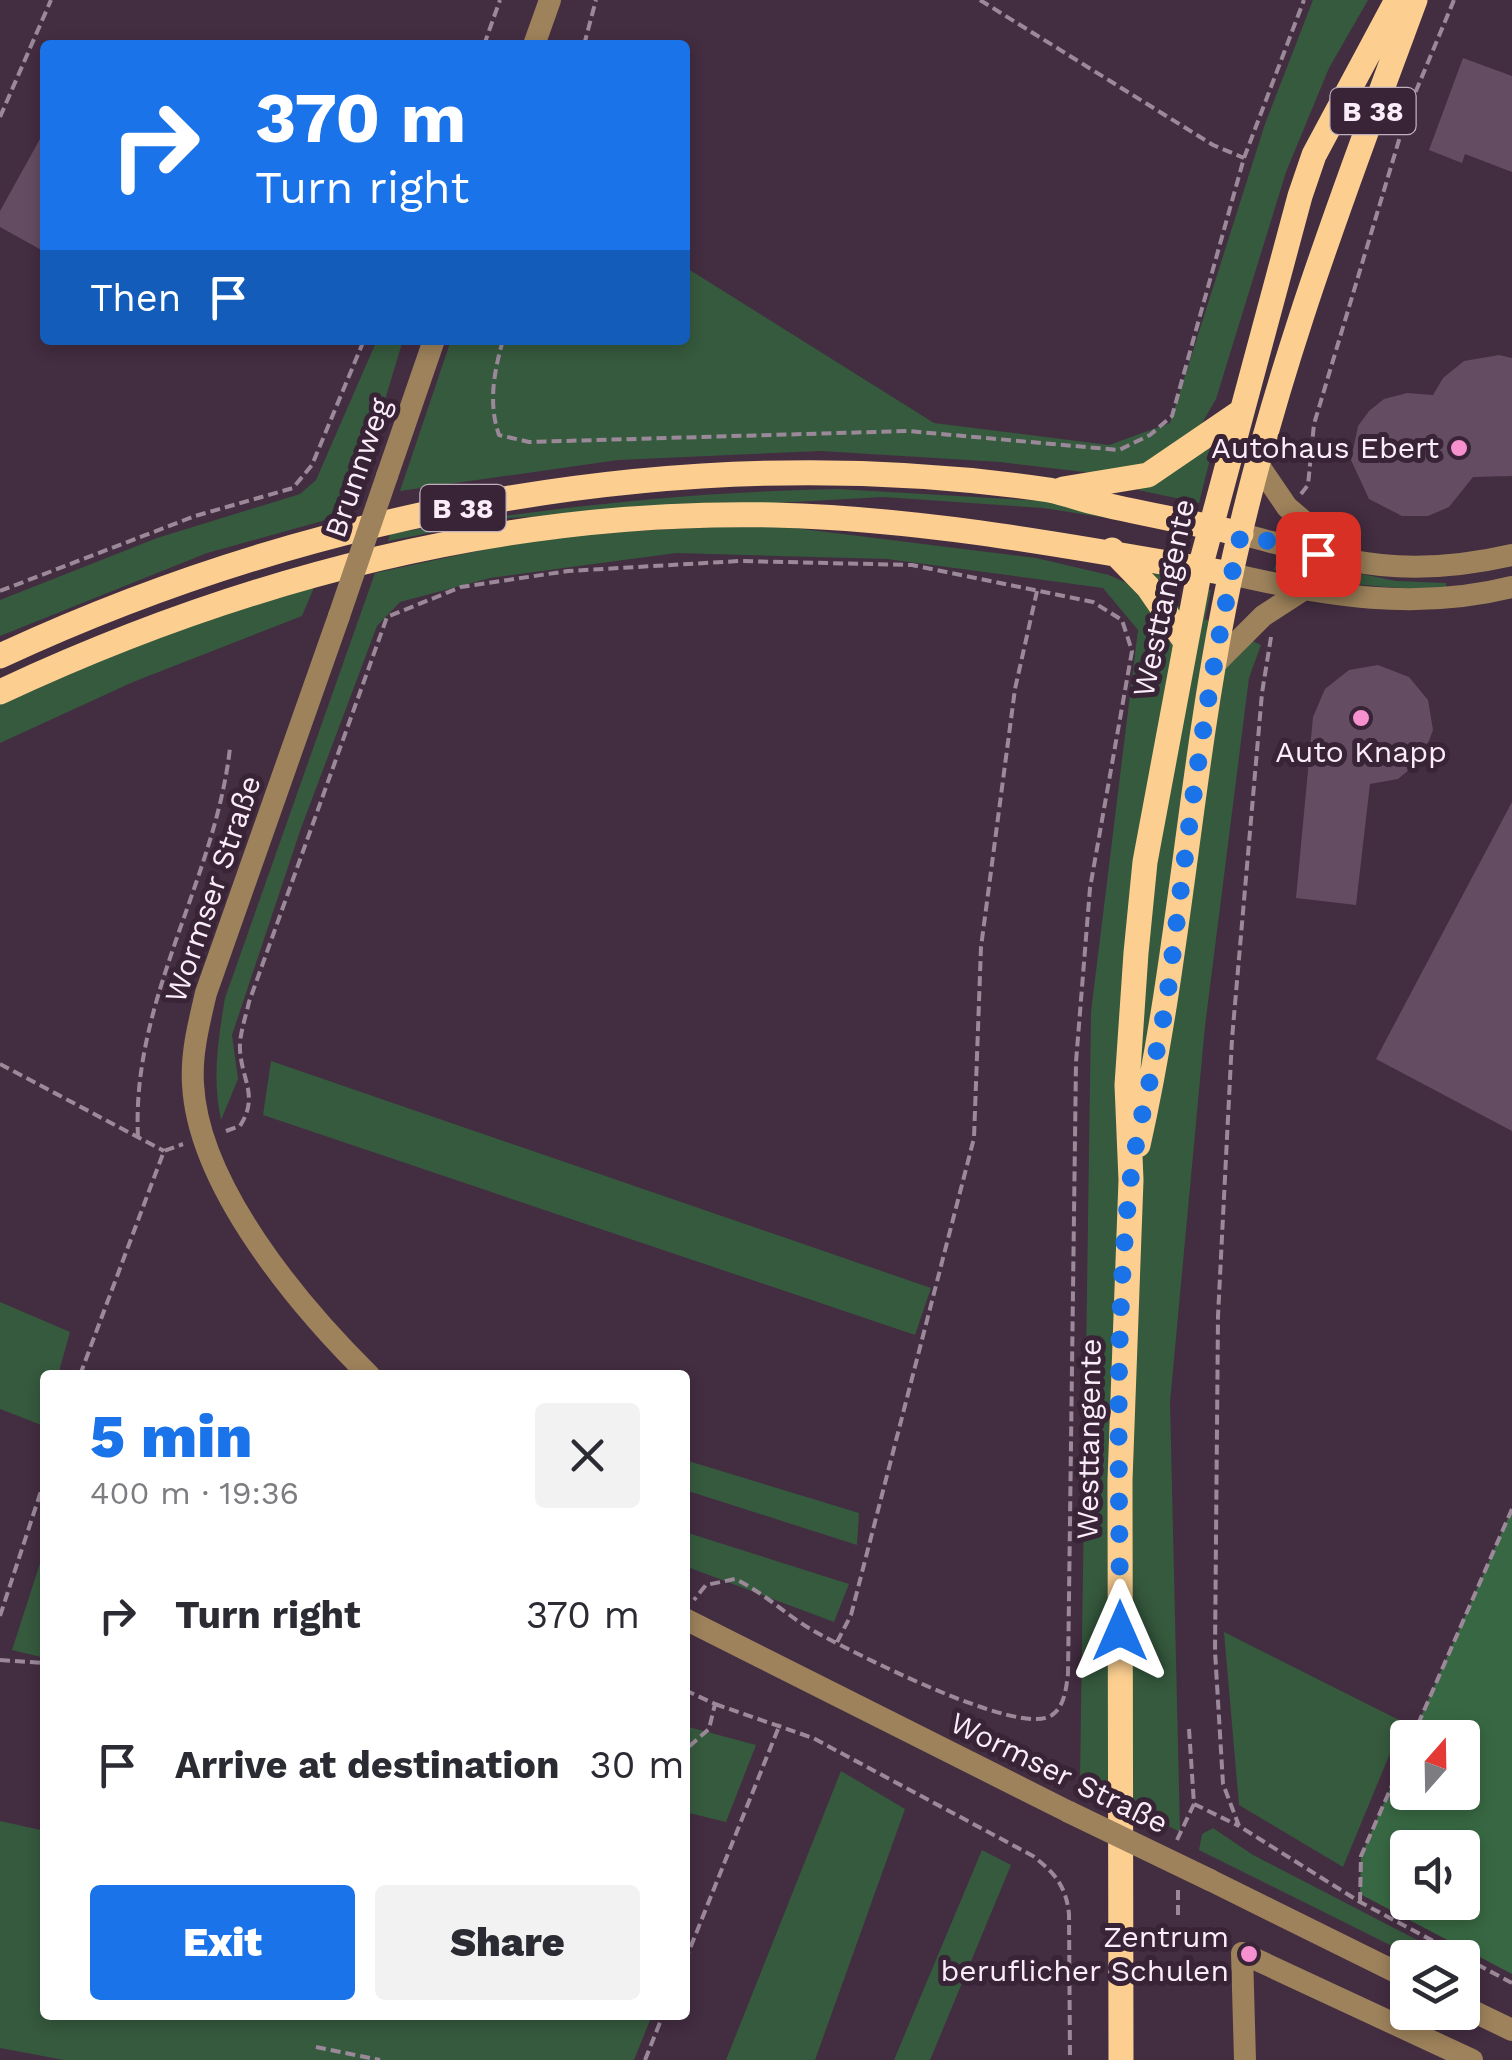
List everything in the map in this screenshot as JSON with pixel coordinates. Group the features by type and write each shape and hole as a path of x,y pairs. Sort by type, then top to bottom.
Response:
{"main road":[{"name":"Westtangente","path":"1122,2060 1120,1480 1130,1180 1127,1086 1145,862 1200,568 1239,412 1314,156 1397,0"},
{"name":"Westtangente","path":"1130,1180 1160,1037 1214,665 1231,574 1330,222 1414,0"},
{"name":"B 38","path":"1053,491 1148,476 1239,412"},
{"name":"B 38","path":"0,656 104,610 230,566 324,538 526,496 722,476 872,476 1053,491 1211,527"},
{"name":"B 38","path":"0,692 77,656 246,595 326,571 526,530 635,519 773,515 893,523 1112,550 1231,574"},
{"path":"1211,527 1241,534"},
{"path":"1112,550 1148,588 1185,641"}],"street":[{"path":"536,40 550,0"},
{"name":"Brunnweg","path":"339,616 432,345"},
{"path":"1259,466 1287,507 1353,562"},
{"path":"1241,534 1353,562 1414,570 1456,568 1512,555"},
{"path":"1231,574 1303,590 1412,601 1455,599 1512,587"},
{"path":"1214,665 1263,616 1303,590"},
{"name":"Wormser Straße","path":"339,616 206,993 194,1046 192,1086 204,1137 246,1224 365,1370"},
{"name":"Wormser Straße","path":"690,1613 1069,1812 1390,1969"},
{"path":"1245,2060 1242,1953 1472,2060"},
{"path":"1480,2015 1512,2030"}],"path":[{"path":"0,117 52,0"},
{"path":"486,40 500,0"},
{"path":"585,40 596,0"},
{"path":"980,0 1213,145 1244,158"},
{"path":"502,345 494,372 492,416 499,436 529,442 908,431 1119,450 1150,435 1172,416 1244,158 1304,0"},
{"path":"1287,507 1308,485 1314,424 1381,198 1408,110 1454,0"},
{"path":"0,591 195,516 293,488 312,465 362,345"},
{"path":"217,1134 240,1126 251,1110 251,1090 240,1049 248,1002 387,617 461,587 568,571 740,561 912,565 1109,608 1130,634 1132,651 1093,871 1076,1062 1068,1674 1064,1699 1052,1716 1028,1723 986,1710 836,1643 735,1579 706,1584 690,1609"},
{"path":"836,1643 861,1576 974,1138 981,947 1014,689 1037,591"},
{"path":"1239,1826 1223,1784 1215,1651 1218,1316 1232,1039 1262,693 1272,634"},
{"path":"138,1137 136,1092 160,980 224,799 230,748"},
{"path":"0,1064 164,1151 186,1143"},
{"path":"82,1370 164,1151"},
{"path":"0,1616 40,1495"},
{"path":"1420,1720 1512,1510"},
{"path":"0,1660 40,1663"},
{"path":"690,1692 780,1723 1016,1847 1053,1872 1067,1893 1069,1914 1070,2060"},
{"path":"690,1746 709,1729 716,1704"},
{"path":"690,1948 780,1723"},
{"path":"1189,1729 1194,1804 1239,1826 1360,1902 1512,1983"},
{"path":"1360,1902 1360,1856 1390,1788"},
{"path":"646,2060 662,2020"},
{"path":"316,2047 380,2060"}],"green space":[{"path":"1313,0 1368,0 1329,68 1286,172 1216,399 1197,432 1168,457 1109,475 1000,462 821,451 618,460 400,491 449,345 690,345 690,270 934,423 1109,445 1170,423 1265,124"},
{"path":"375,345 401,345 351,513 207,553 0,636 0,600 157,538 300,494 316,480"},
{"path":"1215,439 1199,503 1138,490 1138,487"},
{"path":"838,489 1042,501 1166,527 1043,508 883,497 506,518 388,541 390,534 558,509 725,494"},
{"path":"762,524 1036,558 1109,575 1173,604 1148,571 1181,579 1175,605 1199,616 1207,590 1211,590 1205,619 1261,645 1249,678 1205,1026 1170,1402 1180,1832 1080,1780 1091,1012 1138,630 1103,588 887,559 676,553 490,578 400,602 377,626 300,831 232,1035 238,1079 221,1120 216,1074 225,998 375,573 547,536"},
{"path":"1278,557 1396,581 1446,583 1446,590 1296,575 1274,570"},
{"path":"315,585 302,616 133,682 0,743 0,701 164,633"},
{"path":"271,1061 931,1288 915,1335 263,1115"},
{"path":"0,1302 70,1332 59,1370 40,1370 40,1424 0,1409"},
{"path":"690,1462 859,1513 857,1545 690,1492"},
{"path":"1512,1509 1512,1974 1480,1957 1480,1940 1447,1940 1409,1920 1480,1920 1480,1830 1390,1830 1390,1910 1360,1894 1361,1856 1390,1789 1390,1810 1480,1810 1480,1720 1419,1720"},
{"path":"690,1534 849,1584 834,1622 690,1568"},
{"path":"40,1563 40,1657 12,1650"},
{"path":"1224,1632 1399,1720 1390,1720 1390,1753 1343,1867 1239,1805"},
{"path":"690,1727 756,1745 726,1822 690,1813"},
{"path":"841,1771 905,1809 815,2060 726,2060"},
{"path":"0,1821 40,1830 40,2020 650,2020 634,2060 64,2060 0,2048"},
{"path":"1213,1828 1253,1855 1417,1940 1390,1940 1390,1945 1199,1850 1202,1834"},
{"path":"982,1850 1011,1865 930,2060 894,2060"}],"building":[{"path":"1463,58 1512,76 1512,172 1465,154 1462,163 1429,150"},
{"path":"40,139 40,249 0,227 0,211"},
{"path":"1499,355 1512,358 1512,476 1473,477 1449,507 1428,516 1402,516 1369,499 1351,460 1358,426 1369,411 1384,399 1407,393 1433,395 1443,378 1464,361"},
{"path":"1378,665 1409,677 1428,700 1433,730 1422,759 1398,779 1370,784 1356,905 1296,898 1313,717 1325,689 1349,670"},
{"path":"1512,802 1512,1131 1376,1059"}],"place":[{"name":"Autohaus Ebert","path":"1459,448"},
{"name":"Auto Knapp","path":"1361,718"},
{"name":"Zentrum beruflicher Schulen","path":"1249,1954"}],"route":[{"path":"1120,1631 1122,1355 1130,1180 1154,1078 1198,758 1224,606 1241,534 1318,554"}]}
